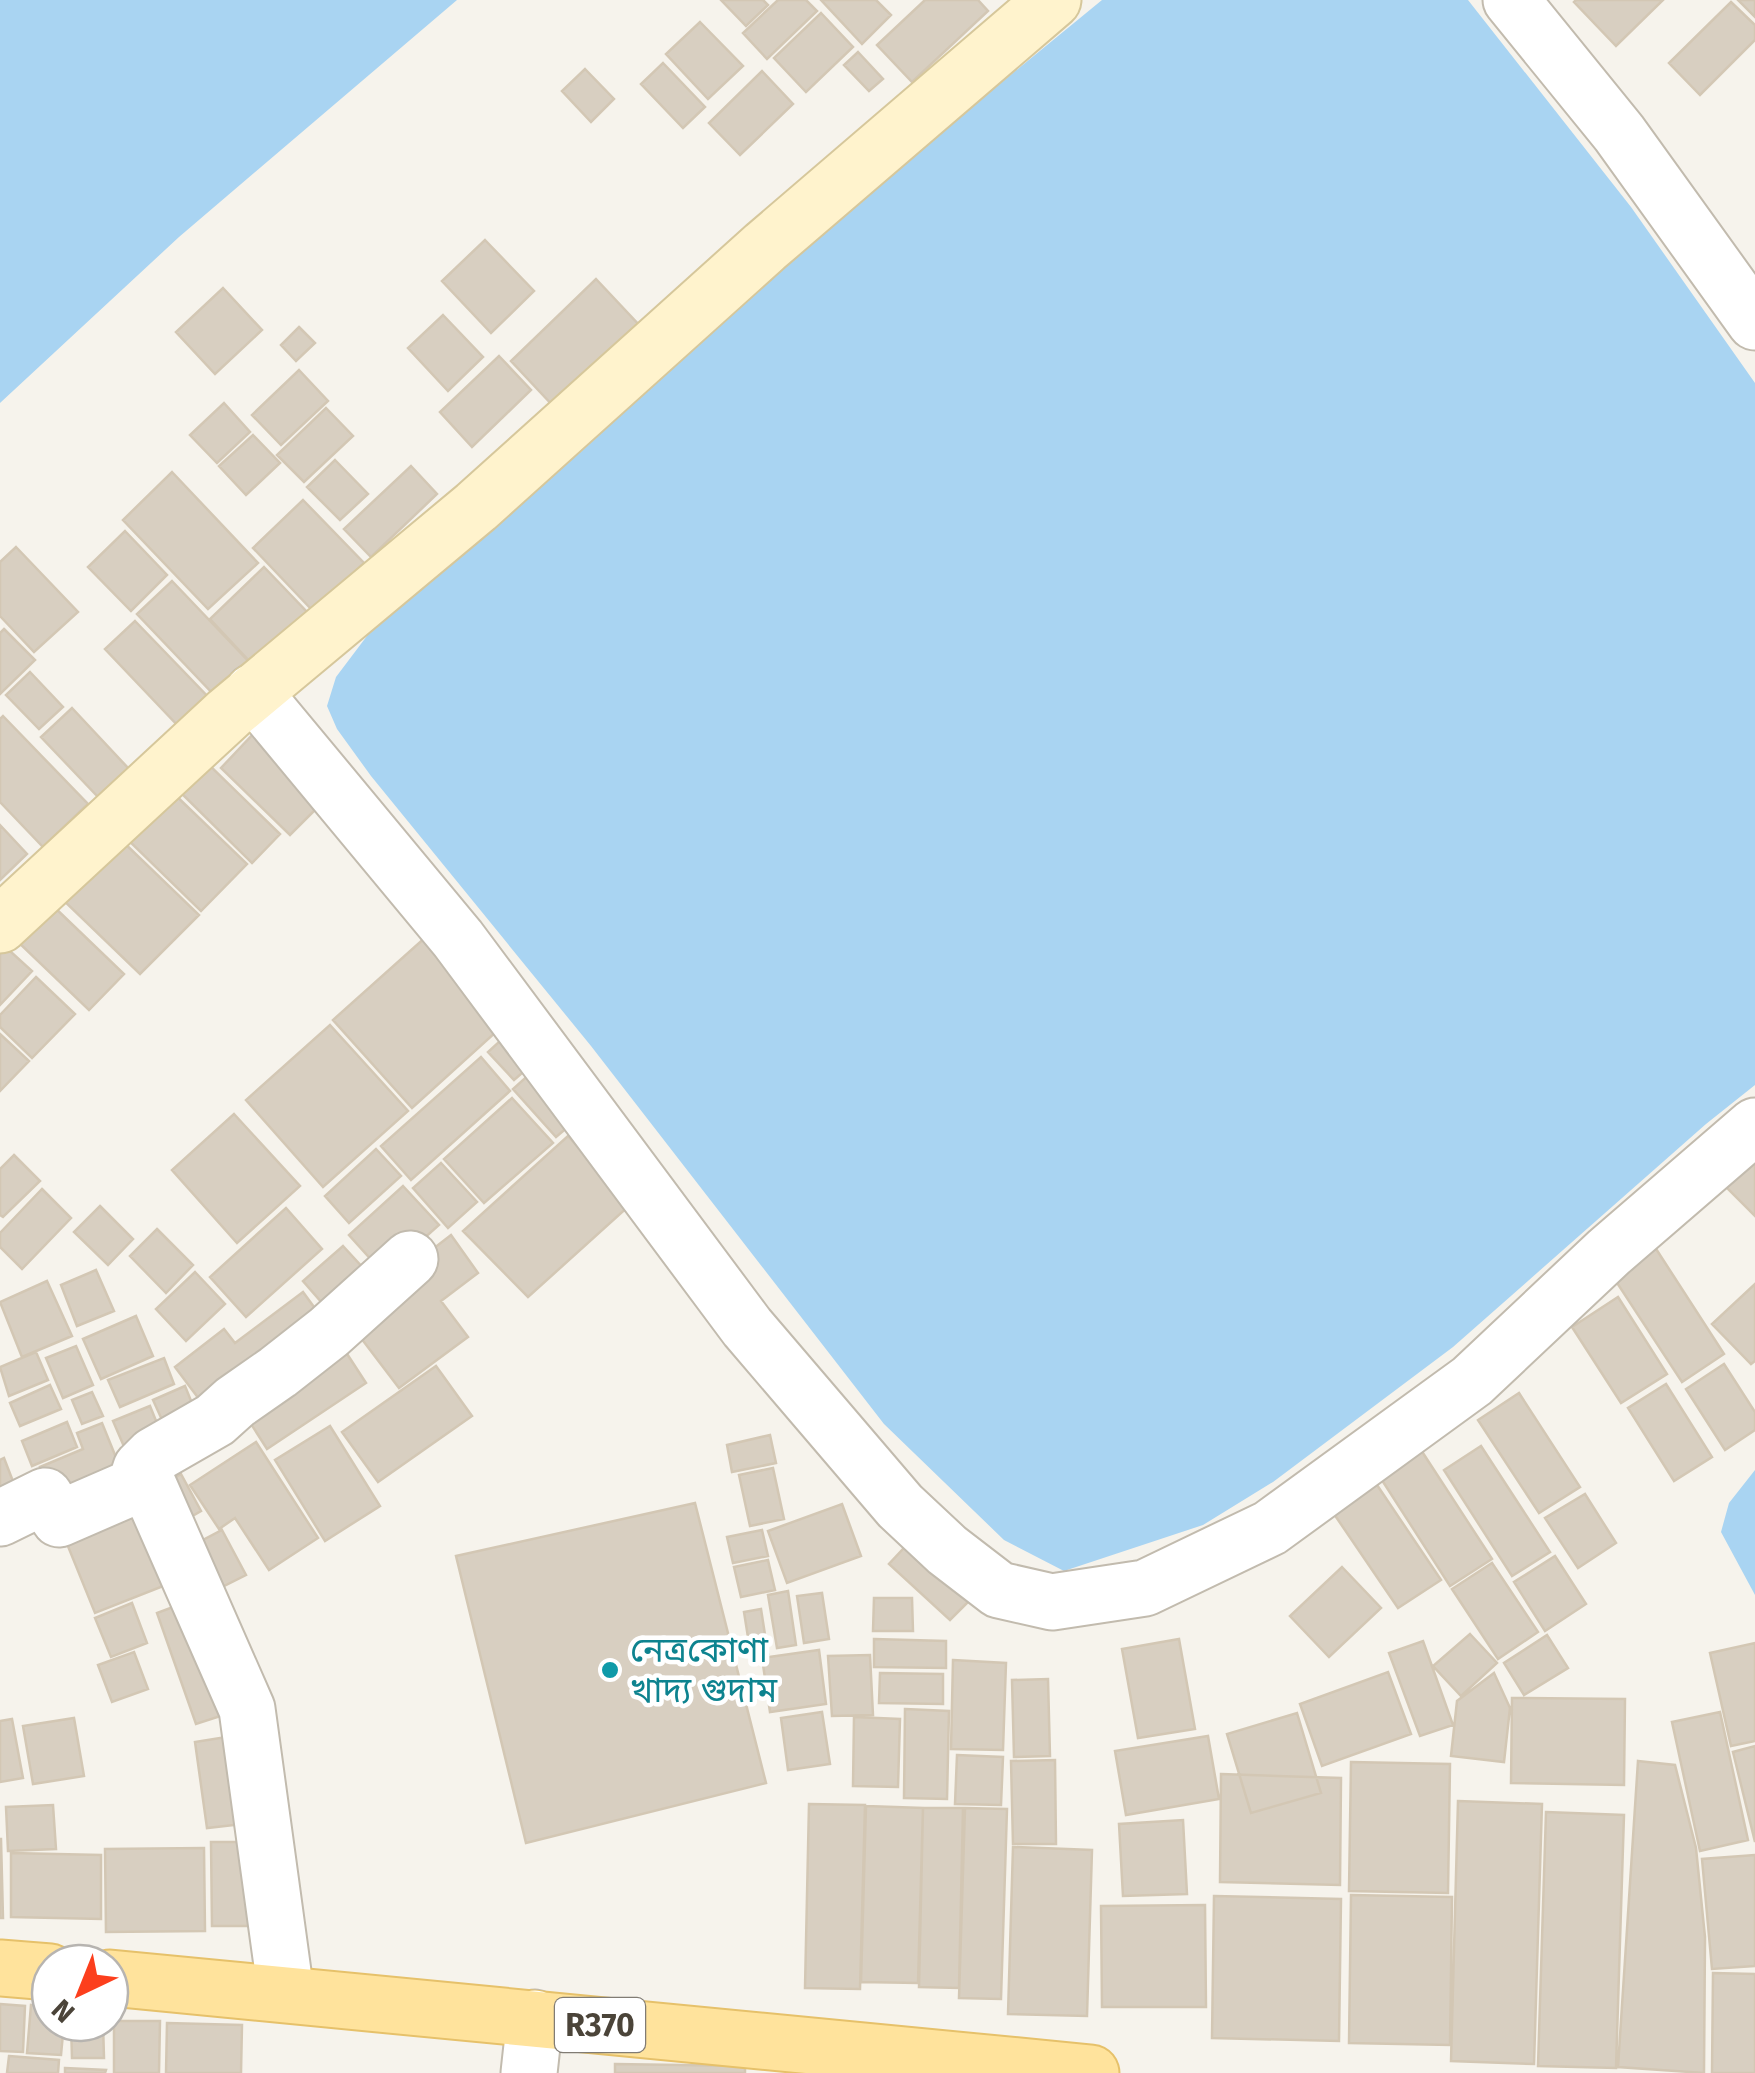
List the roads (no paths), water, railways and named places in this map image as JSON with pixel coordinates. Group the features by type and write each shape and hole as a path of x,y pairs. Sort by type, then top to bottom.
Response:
{"main road":[{"path":"0,1968 30,1970"},
{"name":"R370","path":"130,1980 1091,2073"}],"street":[{"path":"0,924 254,692 476,507 765,247 1053,0"},
{"path":"1512,0 1619,133 1755,322"},
{"path":"254,692 458,939 747,1327 900,1506 947,1550 999,1590 1052,1602 1146,1588 1270,1528 1472,1382 1609,1252 1755,1126"},
{"path":"0,1518 45,1496 59,1519 135,1486 141,1468 154,1455 215,1420 278,1372 410,1259"},
{"path":"141,1468 247,1709 286,1994"},
{"path":"529,2073 535,2018"}],"water":[{"path":"0,0 457,0 179,237 0,403"},
{"path":"1102,0 1468,0 1631,207 1755,383 1755,1085 1453,1347 1273,1482 1203,1525 1064,1571 1004,1540 884,1424 591,1046 371,776 337,729 327,706 336,677 373,628 584,449 792,254"},
{"path":"1755,1470 1755,1595 1721,1532 1729,1503"}],"place":[{"name":"‌নেত্র‌কোণা খাদ্য গুদাম","path":"610,1670"}]}
